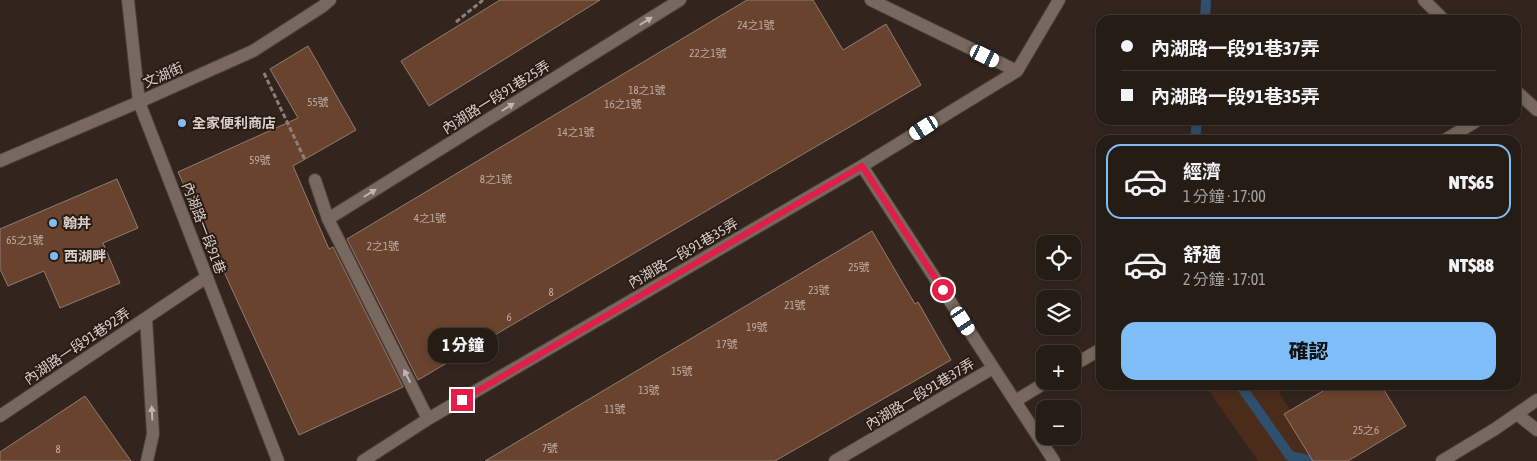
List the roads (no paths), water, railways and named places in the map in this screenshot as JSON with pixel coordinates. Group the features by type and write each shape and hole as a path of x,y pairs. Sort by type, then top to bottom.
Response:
{"street":[{"name":"內湖路一段91巷","path":"128,0 139,102 278,461"},
{"name":"文湖街","path":"0,162 254,51 330,0"},
{"name":"內湖路一段91巷25弄","path":"328,218 680,0"},
{"path":"871,0 1017,71"},
{"name":"內湖路一段91巷35弄","path":"363,461 428,420 862,166 1017,71 1059,0"},
{"path":"1424,0 1439,15"},
{"path":"1521,97 1537,110"},
{"path":"1453,135 1470,125"},
{"name":"內湖路一段91巷37弄","path":"835,461 994,368 862,166"},
{"path":"315,180 328,218 428,420"},
{"name":"內湖路一段91巷92弄","path":"0,416 207,277"},
{"name":"內湖路一段91巷92弄","path":"146,318 153,434 147,461"},
{"path":"1081,361 1096,352"},
{"path":"994,368 1054,461"},
{"path":"1015,401 1036,388"},
{"path":"1442,461 1537,400"},
{"path":"1517,414 1537,430"}],"waterway":[{"path":"1205,15 1206,0"},
{"path":"1196,125 1196,135"},
{"path":"1244,390 1290,456 1312,461"}],"place":[{"name":"全家便利商店","path":"182,123"},
{"name":"翰丼","path":"53,223"},
{"name":"西湖畔","path":"54,256"}]}
